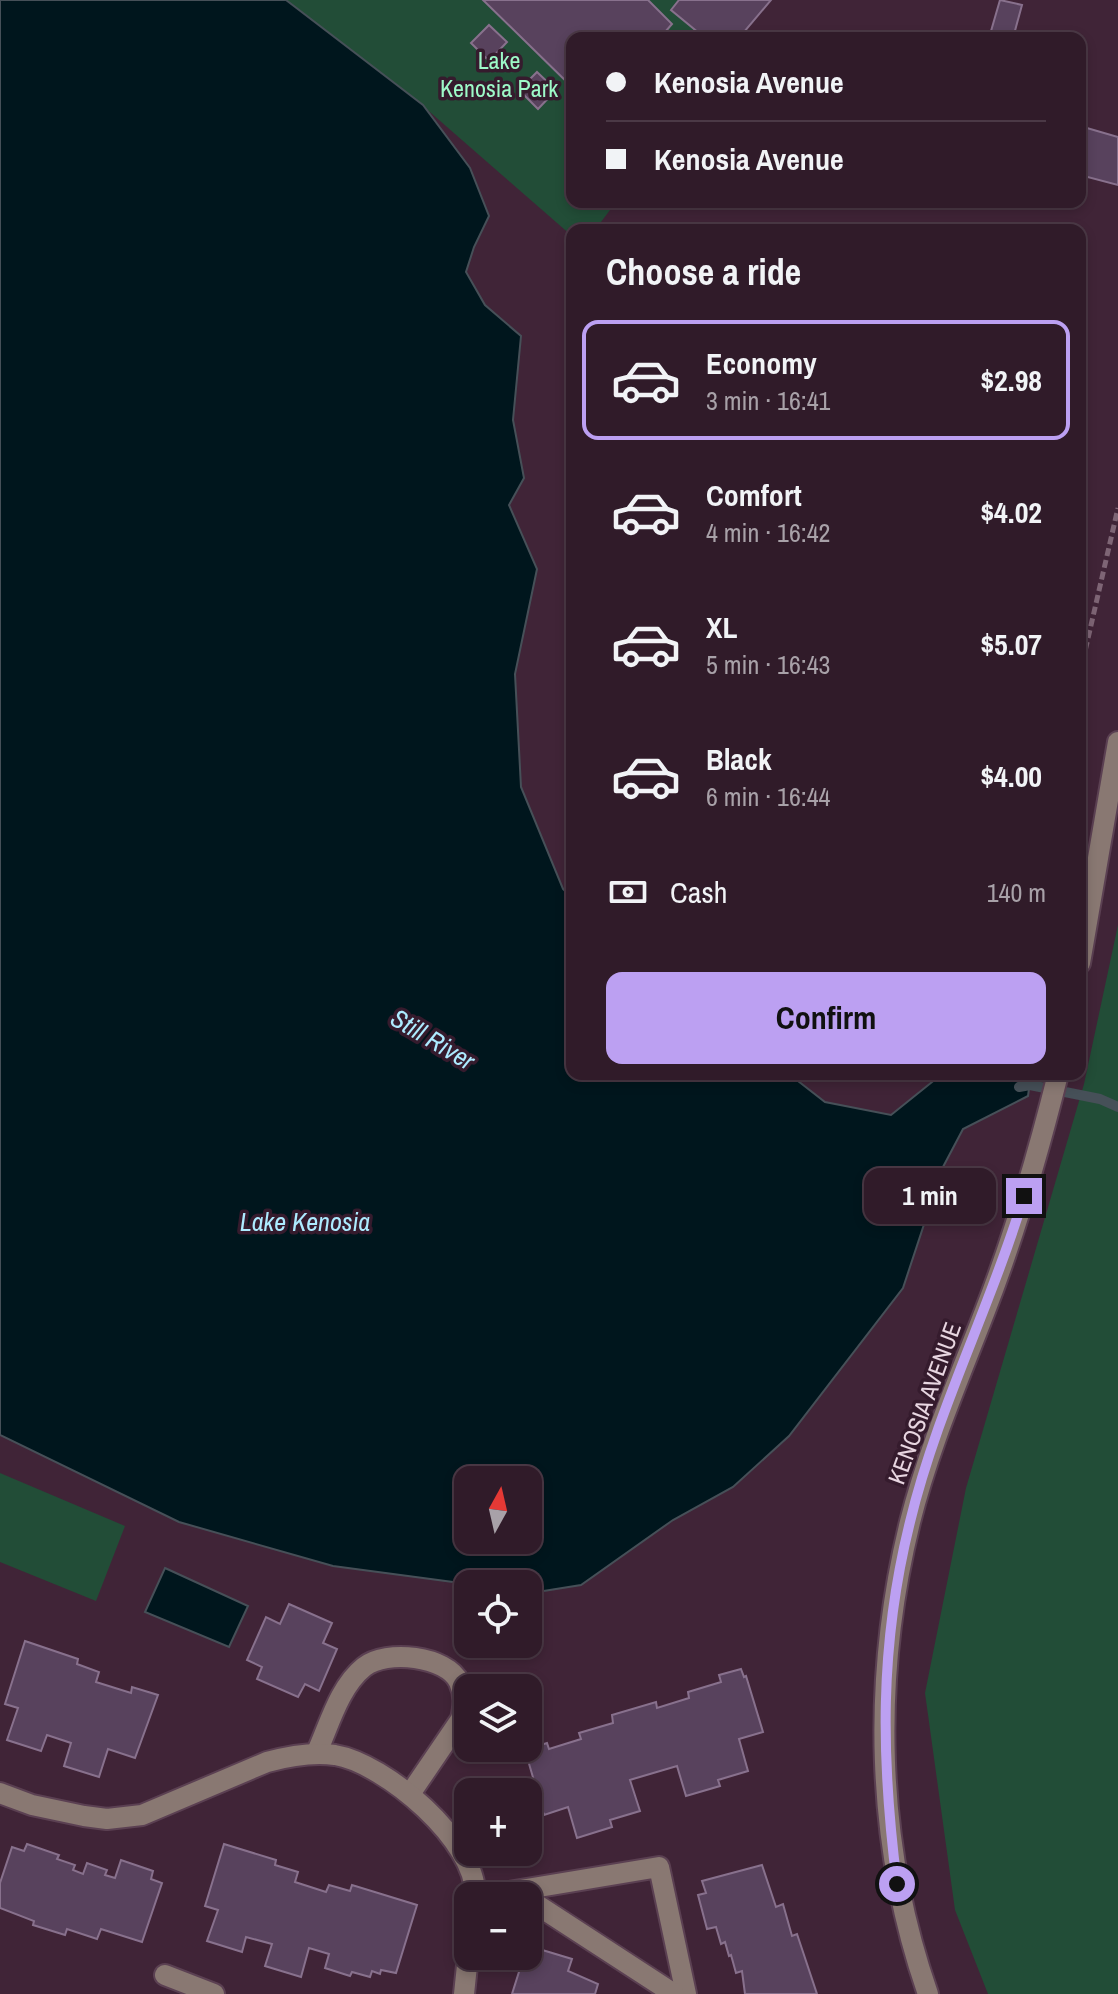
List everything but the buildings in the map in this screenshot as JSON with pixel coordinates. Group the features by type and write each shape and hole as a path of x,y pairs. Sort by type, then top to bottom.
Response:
{"street":[{"path":"1086,922 1118,742"},
{"name":"KENOSIA AVENUE","path":"928,1994 914,1954 897,1884 888,1814 886,1672 894,1597 910,1522 929,1457 1001,1267 1056,1080"},
{"path":"316,1754 346,1689 367,1665 377,1659 407,1656 449,1670 459,1680 463,1694 461,1719 410,1794"},
{"path":"0,1793 32,1805 107,1819 142,1815 267,1762 285,1757 336,1755 363,1764 410,1794 453,1839 476,1882"},
{"path":"542,1892 659,1867 686,1994"},
{"path":"542,1908 674,1994"},
{"path":"464,1994 467,1970"},
{"path":"165,1975 214,1994"}],"path":[{"path":"1086,647 1118,508"}],"green space":[{"name":"Lake Kenosia Park","path":"286,0 766,0 742,32 566,32 566,208 612,208 600,224 566,224 566,231 423,106"},
{"path":"1118,925 1118,1994 988,1994 955,1910 925,1693 966,1488 1086,1075"},
{"path":"0,1473 125,1526 96,1601 0,1562"}],"water":[{"name":"Lake Kenosia","path":"0,0 286,0 423,105 470,168 489,216 466,272 485,305 521,336 513,420 524,478 509,505 537,569 515,674 521,787 566,892 566,1080 797,1080 825,1102 891,1115 935,1080 1030,1080 1028,1096 963,1129 943,1167 903,1288 789,1436 733,1487 673,1520 581,1585 542,1591 542,1570 454,1570 454,1582 333,1566 179,1522 0,1435"},
{"path":"165,1568 248,1606 229,1647 145,1612"}],"waterway":[{"name":"Still River","path":"1019,1087 1030,1085 1100,1099 1118,1107"}],"route":[{"path":"897,1884 888,1814 884,1743 886,1672 894,1597 910,1522 929,1457 986,1310 1024,1196"}]}
